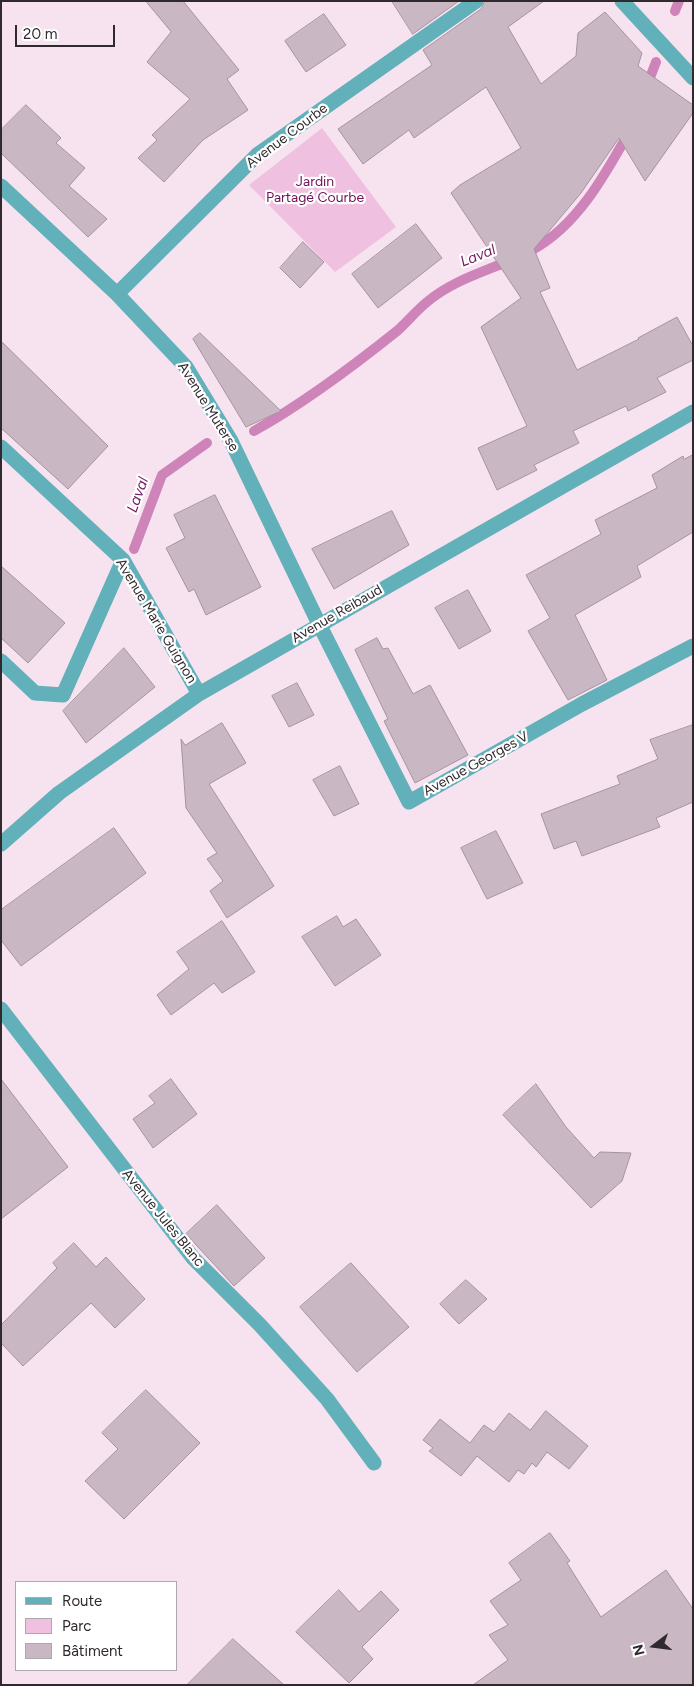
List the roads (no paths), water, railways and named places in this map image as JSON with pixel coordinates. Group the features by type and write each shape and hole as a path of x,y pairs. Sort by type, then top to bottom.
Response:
{"street":[{"name":"Avenue Courbe","path":"117,294 257,156 476,1"},
{"path":"622,1 693,78"},
{"name":"Avenue Muterse","path":"1,186 117,294 186,367 231,441 319,624"},
{"name":"Avenue Reibaud","path":"1,844 59,793 200,694 319,624 693,412"},
{"name":"Avenue Marie Guignon","path":"1,447 123,560 200,694"},
{"path":"1,661 35,694 62,695 123,560"},
{"name":"Avenue Georges V","path":"319,624 409,802 582,704 693,646"},
{"name":"Avenue Jules Blanc","path":"1,1009 193,1258 260,1325 327,1399 374,1463"}],"waterway":[{"name":"Laval","path":"675,11 679,1"},
{"name":"Laval","path":"646,88 656,62"},
{"name":"Laval","path":"254,431 291,409 345,371 397,331 423,305 439,293 465,279 519,257 548,240 563,227 588,198 600,182 629,132"},
{"name":"Laval","path":"134,549 162,475 207,443"}],"park label":[{"name":"Jardin Partagé Courbe","path":"315,190"}]}
